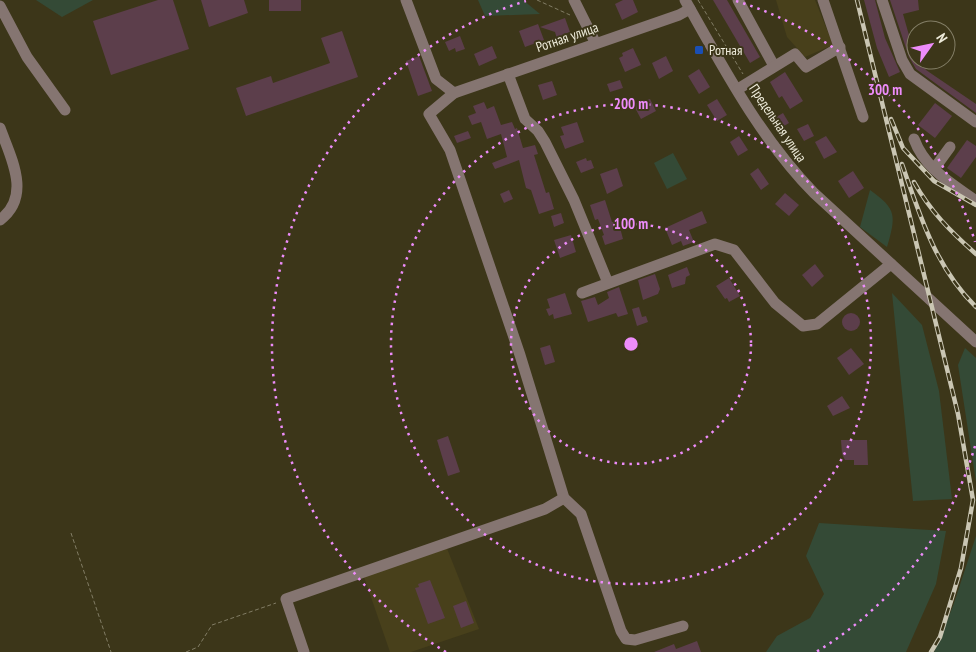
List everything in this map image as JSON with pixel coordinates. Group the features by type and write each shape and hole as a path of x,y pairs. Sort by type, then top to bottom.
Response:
{"street":[{"path":"406,0 436,79 454,93 429,114 450,150 520,355 564,498 581,514 620,631 626,638 635,640 683,626"},
{"path":"574,0 595,42"},
{"path":"738,0 774,66"},
{"path":"823,0 863,117"},
{"path":"882,0 902,60 910,74 976,122"},
{"name":"Ротная улица","path":"454,93 595,42 679,15 687,4"},
{"name":"Предельная улица","path":"687,4 772,144 790,169 976,342"},
{"path":"0,6 27,57 65,110"},
{"path":"738,89 795,54 806,67 840,47"},
{"path":"508,74 525,119 538,131 545,142 574,200 608,283"},
{"path":"0,128 18,187 15,204 11,211 0,220"},
{"path":"914,139 920,156 976,201"},
{"path":"934,169 950,147"},
{"path":"582,293 715,244 734,250 775,303 803,326 817,324 891,264"},
{"path":"304,652 286,599 544,509 564,498"}],"path":[{"path":"536,0 586,21"},
{"path":"698,0 748,82"},
{"path":"71,533 111,652"},
{"path":"186,652 198,648 212,625 286,599"}],"shaded area":[{"path":"776,0 815,0 833,45 805,57 787,37"},
{"path":"446,546 479,629 411,652 390,652 364,577"}],"green space":[{"path":"36,0 93,0 62,17"},
{"path":"478,0 523,0 540,14 485,16"},
{"path":"673,153 687,179 667,189 654,163"},
{"path":"870,190 890,208 892,214 892,228 887,247 860,227"},
{"path":"892,293 922,325 939,391 952,499 913,501"},
{"path":"965,348 976,358 976,482 958,365"},
{"path":"819,523 946,531 936,584 906,652 766,652 777,636 810,618 824,594 806,556"},
{"path":"976,536 976,652 934,652 953,606"}],"building":[{"path":"158,0 173,0 189,49 111,75 93,21"},
{"path":"201,0 244,0 248,13 209,27"},
{"path":"269,0 301,0 301,11 269,11"},
{"path":"623,0 633,0 638,12 622,20 615,4"},
{"path":"713,0 727,0 760,57 750,63"},
{"path":"864,0 875,0 885,38 900,72 889,77 877,48"},
{"path":"890,0 918,0 919,10 903,14 906,25 906,48"},
{"path":"565,18 570,32 557,39 555,32 540,27"},
{"path":"538,24 544,40 525,47 519,31"},
{"path":"342,31 358,77 246,116 236,88 271,76 273,83 330,63 321,38"},
{"path":"460,36 465,49 456,52 455,48 449,51 445,42"},
{"path":"492,46 497,58 479,66 474,54"},
{"path":"633,48 641,65 625,72 619,58 623,56 622,53"},
{"path":"419,56 432,91 418,96 406,61"},
{"path":"666,56 673,71 659,79 652,63"},
{"path":"699,69 710,87 699,94 688,76"},
{"path":"917,70 926,70 976,104 976,113"},
{"path":"785,72 803,101 790,109 782,96 779,98 770,82"},
{"path":"620,80 623,88 610,92 607,84"},
{"path":"552,81 557,95 543,100 538,85"},
{"path":"650,99 656,111 641,119 633,104"},
{"path":"717,99 727,115 717,121 707,105"},
{"path":"484,102 487,109 494,106 501,125 512,122 515,129 517,128 523,148 535,145 538,154 534,155 546,193 549,192 554,209 539,214 531,190 526,188 519,160 495,169 492,163 507,157 501,134 487,139 481,122 472,125 468,116 476,113 473,106"},
{"path":"935,103 952,116 935,138 918,125"},
{"path":"783,113 789,123 779,129 773,119"},
{"path":"577,122 584,142 565,149 560,136 564,135 561,127"},
{"path":"808,124 814,136 804,141 797,129"},
{"path":"468,131 471,138 457,143 454,136"},
{"path":"739,136 748,150 738,156 730,142"},
{"path":"826,136 837,152 824,159 815,142"},
{"path":"967,140 976,146 976,157 961,178 947,168"},
{"path":"586,158 587,161 591,160 594,168 581,173 576,162"},
{"path":"617,168 623,186 607,194 600,174"},
{"path":"758,168 769,184 761,190 750,174"},
{"path":"853,171 864,188 849,198 838,181"},
{"path":"509,190 513,199 504,203 500,194"},
{"path":"785,193 799,205 789,216 775,204"},
{"path":"605,200 612,222 618,220 623,239 605,245 602,236 604,235 598,219 595,220 590,205"},
{"path":"702,211 707,223 689,230 694,242 683,246 681,241 672,245 665,228"},
{"path":"561,213 564,223 554,227 551,216"},
{"path":"571,235 576,252 560,258 554,240"},
{"path":"815,264 824,276 812,287 802,275"},
{"path":"687,267 690,275 686,277 685,284 672,288 668,275"},
{"path":"655,274 660,289 658,294 643,300 638,280"},
{"path":"729,278 740,296 729,302 716,286"},
{"path":"619,287 628,314 618,317 616,313 588,322 581,301 595,297 598,305 609,298 607,292"},
{"path":"565,293 572,314 554,319 553,314 549,316 546,309 550,308 547,299"},
{"path":"639,307 642,317 646,316 648,322 637,326 632,309"},
{"path":"847,313 855,313 860,318 858,329 847,331 842,326 842,318"},
{"path":"550,345 555,362 545,365 540,348"},
{"path":"851,348 864,364 849,375 837,358"},
{"path":"842,396 850,408 833,416 827,406"},
{"path":"448,436 460,472 448,476 437,440"},
{"path":"841,440 867,440 868,465 854,465 854,460 845,460 842,454"},
{"path":"430,580 445,618 428,624 415,588 419,587 418,584"},
{"path":"466,601 474,623 461,628 453,606"},
{"path":"697,641 701,652 654,652 674,644 676,649"}],"railway":[{"path":"857,0 958,414 973,500 961,568 940,637 931,652"},
{"path":"891,119 903,148 934,181 976,205"},
{"path":"902,164 923,222 940,258 950,276 976,307"},
{"path":"914,182 942,221 976,254"}],"place":[{"name":"Ротная","path":"699,50"}]}
